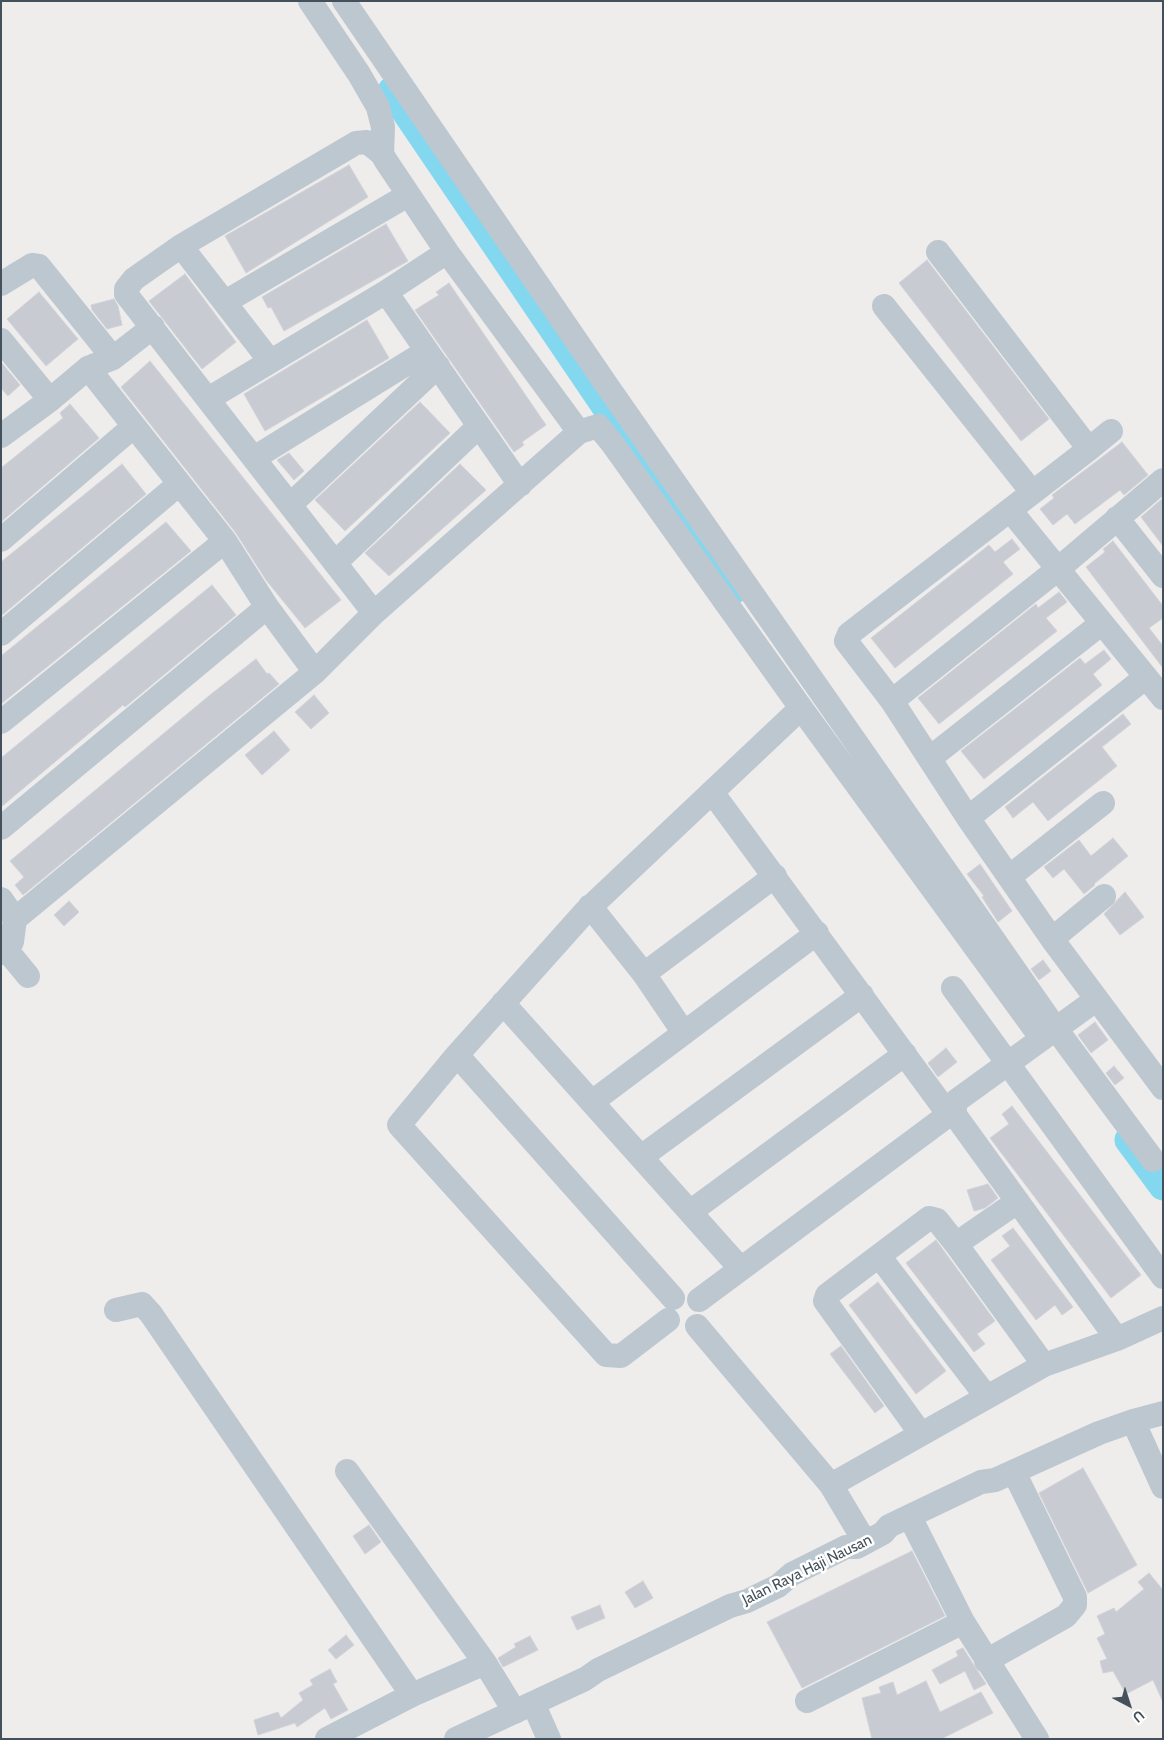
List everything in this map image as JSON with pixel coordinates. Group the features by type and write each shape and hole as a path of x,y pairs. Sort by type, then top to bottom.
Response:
{"street":[{"path":"310,1 359,74 378,107 383,127 382,154"},
{"path":"344,1 1049,1034"},
{"path":"374,613 126,294 126,289 134,279 180,246 356,143 367,142 382,154 447,252 579,432"},
{"path":"225,302 408,195"},
{"path":"180,246 270,361"},
{"path":"208,399 386,292 447,252"},
{"path":"938,252 1089,449"},
{"path":"1,284 36,265 113,358"},
{"path":"386,292 520,485"},
{"path":"884,306 1032,492"},
{"path":"1,436 50,400 88,368 113,358 153,328"},
{"path":"1,340 50,400"},
{"path":"254,458 432,358"},
{"path":"290,505 432,358"},
{"path":"88,368 225,542 267,607 315,672"},
{"path":"335,563 479,426"},
{"path":"15,919 315,672 374,613 579,432 598,426 801,708 1049,1034 1153,1160"},
{"path":"1,540 133,427"},
{"path":"1111,431 849,634 846,642 892,701 968,818 1052,939 1163,1088"},
{"path":"892,701 1058,569 1163,480"},
{"path":"1,634 179,484"},
{"path":"1010,510 1163,698"},
{"path":"1117,518 1163,576"},
{"path":"1,722 225,542"},
{"path":"1,828 267,607"},
{"path":"930,758 1102,623"},
{"path":"968,818 1146,677"},
{"path":"457,1054 670,1309 671,1325 680,1331 692,1330 697,1326 703,1317 703,1311 699,1300 689,1294 670,1309 621,1356 606,1355 399,1125 457,1054 590,906 801,708"},
{"path":"712,792 776,876 905,1054 955,1115 1117,1339"},
{"path":"1009,877 1103,803"},
{"path":"644,974 776,876"},
{"path":"1052,939 1104,896"},
{"path":"1,899 15,919 12,942 4,951 28,976"},
{"path":"590,906 644,974 684,1032"},
{"path":"592,1102 817,933"},
{"path":"953,988 1163,1278"},
{"path":"641,1157 862,995"},
{"path":"699,1300 952,1113 956,1101 1097,999"},
{"path":"503,1003 741,1269"},
{"path":"690,1212 905,1054"},
{"path":"956,1244 1017,1202"},
{"path":"922,1434 825,1304 827,1296 929,1218 936,1220 956,1244 1044,1365"},
{"path":"879,1256 986,1396"},
{"path":"116,1310 142,1304 151,1314 412,1695"},
{"path":"831,1485 1044,1365 1117,1339 1163,1318"},
{"path":"697,1326 831,1485 865,1542"},
{"name":"Jalan Raya Haji Nausan","path":"456,1739 524,1708 730,1606 747,1601 778,1586 792,1574 846,1547 856,1547 883,1533 889,1526 981,1482 995,1480 1099,1433 1163,1413"},
{"path":"1133,1421 1163,1487"},
{"path":"347,1471 485,1664 549,1739"},
{"path":"986,1661 1066,1616 1075,1605 1075,1597 1014,1472"},
{"path":"910,1517 963,1622 1037,1739"},
{"path":"807,1701 963,1622"},
{"path":"327,1739 412,1695 485,1664"}],"building":[{"path":"349,165 368,197 246,273 225,236"},
{"path":"386,224 408,261 284,331 271,307 268,308 262,297"},
{"path":"927,260 1049,419 1021,441 899,283"},
{"path":"185,274 236,342 202,369 149,301"},
{"path":"449,283 546,425 522,442 524,445 514,452 415,310 439,295 436,292"},
{"path":"39,292 78,339 46,366 7,319"},
{"path":"114,299 118,306 122,325 107,329 92,310 91,305"},
{"path":"367,320 389,358 265,431 244,394"},
{"path":"150,361 341,600 305,628 266,580 236,533 121,387"},
{"path":"1,362 20,385 8,396 1,388"},
{"path":"420,402 450,433 345,531 315,500"},
{"path":"70,404 99,438 1,522 1,468 63,418 60,413"},
{"path":"1122,442 1148,475 1124,495 1120,490 1075,524 1067,514 1053,525 1040,509 1054,498 1052,495"},
{"path":"289,453 304,471 294,480 277,460"},
{"path":"122,464 146,494 1,616 1,562"},
{"path":"460,464 486,490 389,576 365,553"},
{"path":"1163,498 1163,546 1141,517"},
{"path":"166,522 191,551 1,704 1,656"},
{"path":"1012,539 1020,549 1003,562 1013,574 895,668 871,638 989,545 995,552"},
{"path":"1113,541 1163,606 1163,618 1149,628 1163,646 1163,668 1086,567 1105,552 1103,549"},
{"path":"212,585 236,615 125,707 123,705 1,807 1,758"},
{"path":"1059,592 1067,602 1046,618 1057,631 939,724 918,698 1036,604 1038,608"},
{"path":"1104,650 1111,659 1093,674 1102,685 984,779 961,751 1080,658 1085,664"},
{"path":"256,659 267,674 269,673 279,684 23,895 15,885 24,877 10,861"},
{"path":"314,695 329,713 311,729 295,712"},
{"path":"1123,714 1131,724 1102,747 1117,766 1048,821 1033,802 1013,818 1005,807"},
{"path":"274,731 290,750 262,775 245,755"},
{"path":"1113,838 1128,856 1084,894 1064,869 1053,878 1044,867 1079,840 1091,856"},
{"path":"980,864 1012,911 998,922 982,897 984,896 967,874"},
{"path":"1125,892 1144,917 1120,935 1104,914"},
{"path":"69,901 79,912 64,926 54,915"},
{"path":"1043,960 1051,971 1039,980 1031,969"},
{"path":"1095,1022 1108,1040 1091,1053 1078,1035"},
{"path":"946,1048 957,1062 938,1077 928,1063"},
{"path":"1114,1066 1124,1078 1115,1085 1106,1073"},
{"path":"1012,1106 1141,1275 1111,1298 990,1138 1009,1124 1002,1114"},
{"path":"988,1184 998,1198 985,1208 974,1211 967,1190"},
{"path":"1013,1228 1073,1307 1062,1315 1055,1305 1036,1320 991,1260 1010,1246 1002,1236"},
{"path":"936,1240 995,1321 977,1334 985,1344 974,1352 906,1263"},
{"path":"878,1282 946,1371 916,1394 849,1305"},
{"path":"841,1346 884,1406 875,1413 830,1354"},
{"path":"1083,1468 1137,1565 1088,1593 1039,1493"},
{"path":"369,1525 381,1542 365,1554 353,1536"},
{"path":"912,1551 945,1616 802,1688 767,1622"},
{"path":"1149,1573 1163,1590 1163,1702 1153,1680 1126,1694 1113,1671 1103,1673 1100,1661 1107,1659 1097,1638 1105,1634 1097,1616 1114,1608 1116,1612 1144,1589 1138,1582"},
{"path":"643,1581 653,1598 635,1608 625,1592"},
{"path":"600,1605 605,1618 577,1630 571,1617"},
{"path":"346,1635 354,1645 336,1659 328,1650"},
{"path":"530,1636 538,1650 503,1667 498,1658 516,1647 514,1644"},
{"path":"963,1648 986,1684 974,1690 965,1671 940,1684 932,1670 958,1656 956,1651"},
{"path":"330,1669 337,1682 333,1684 348,1710 331,1719 325,1708 297,1727 295,1723 258,1735 254,1720 278,1712 281,1718 303,1700 299,1693 313,1685 310,1680"},
{"path":"926,1681 940,1712 981,1692 993,1713 941,1739 872,1739 862,1698 881,1693 879,1687 893,1682 897,1695"}],"waterway":[{"path":"392,91 609,411 735,589"},
{"path":"1129,1140 1163,1186"}]}
